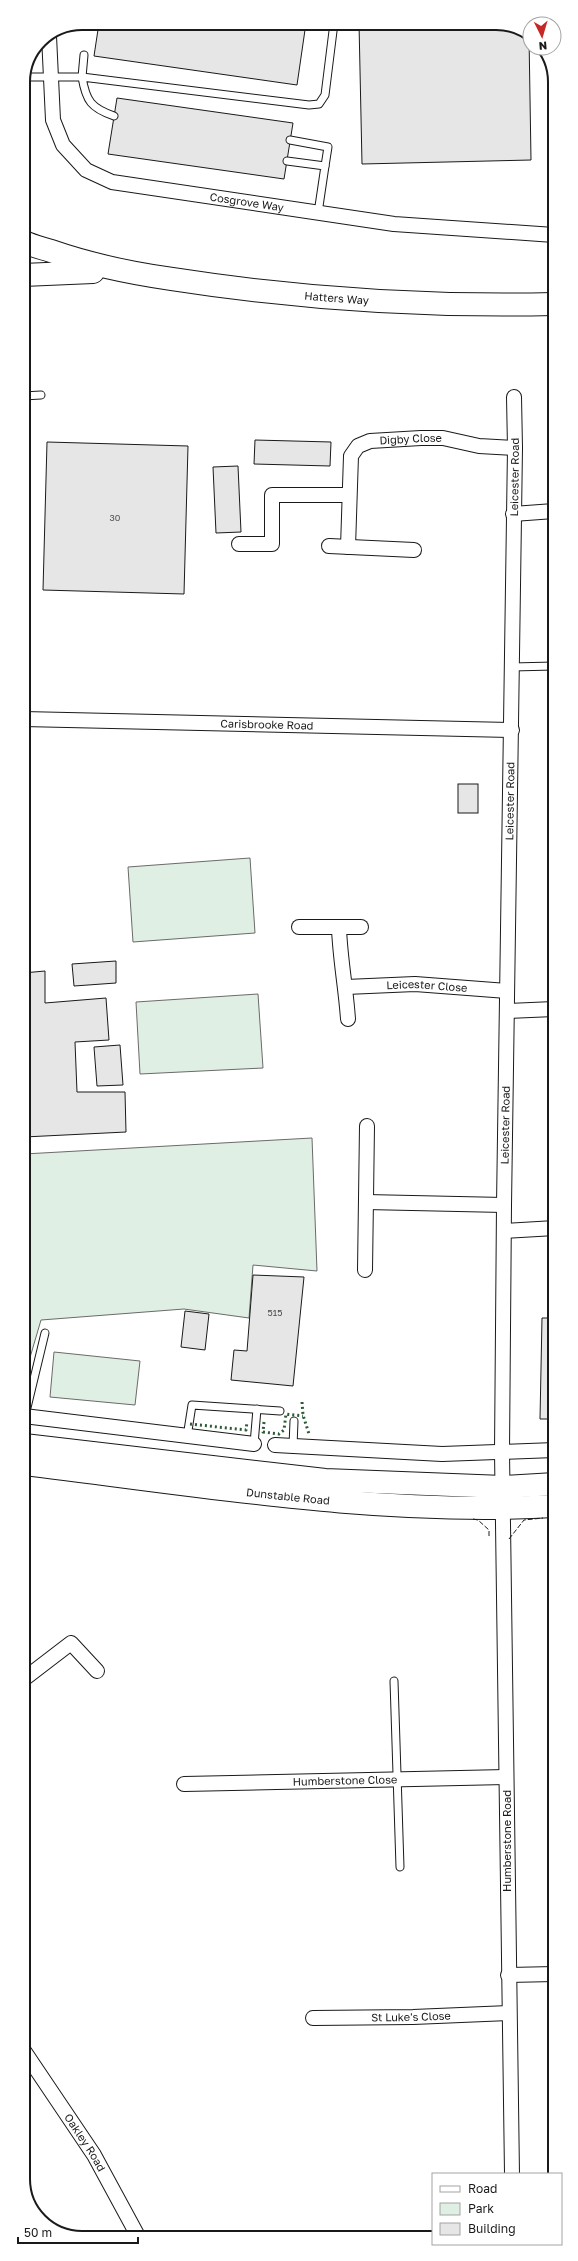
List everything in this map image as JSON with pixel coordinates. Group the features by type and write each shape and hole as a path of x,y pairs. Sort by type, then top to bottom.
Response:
{"main road":[{"name":"Hatters Way","path":"30,244 73,259 121,272 228,288 336,300 471,306 548,304"},
{"name":"Hatters Way","path":"30,275 121,272"},
{"name":"Dunstable Road","path":"30,1446 325,1480 503,1498 548,1505"},
{"name":"Dunstable Road","path":"30,1465 319,1500 401,1507 503,1498 548,1486"}],"street":[{"name":"Cosgrove Way","path":"49,42 53,120 63,145 86,170 112,182 394,224 548,235"},
{"name":"Leicester Road","path":"503,1498 504,1205 512,730 513,514 515,448 514,397"},
{"name":"Digby Close","path":"348,547 348,495 351,456 358,446 370,441 443,438 479,446 515,448"},
{"path":"239,544 272,544 272,495 348,495"},
{"path":"513,514 548,511"},
{"path":"329,546 414,550"},
{"name":"Carisbrooke Road","path":"30,719 512,730"},
{"path":"299,927 361,927"},
{"path":"339,928 340,951 346,987 348,1019"},
{"name":"Leicester Close","path":"346,987 415,984 507,991"},
{"path":"507,1011 548,1009"},
{"path":"365,1270 368,1126"},
{"path":"366,1202 504,1205"},
{"path":"504,1231 548,1228"},
{"path":"30,1417 254,1444"},
{"path":"274,1445 442,1454 548,1450"},
{"name":"Humberstone Road","path":"503,1498 508,1975 512,2173"},
{"path":"30,1674 71,1643 97,1671"},
{"name":"Humberstone Close","path":"184,1784 506,1777"},
{"path":"508,1975 548,1974"},
{"name":"St Luke's Close","path":"313,2018 413,2017 509,2013"},
{"name":"Oakley Road","path":"30,2060 94,2155 136,2231"}],"lane":[{"path":"31,77 82,77 309,105 319,104 325,96 333,30"},
{"path":"84,55 82,77 84,89 90,102 97,110 114,116"},
{"path":"290,140 328,147 318,213"},
{"path":"287,161 325,166"},
{"path":"30,396 42,395"},
{"path":"512,667 548,666"},
{"path":"30,1392 45,1333"},
{"path":"187,1437 192,1405 280,1412"},
{"path":"254,1444 257,1409"},
{"path":"293,1446 294,1421"},
{"path":"394,1681 400,1867"}],"green space":[{"path":"250,858 255,933 133,942 128,867"},
{"path":"258,994 263,1068 140,1074 136,1002"},
{"path":"312,1138 317,1271 253,1265 249,1318 184,1309 41,1320 30,1358 30,1154"},
{"path":"54,1352 140,1361 135,1405 50,1397"}],"building":[{"path":"98,30 305,30 297,85 94,56"},
{"path":"359,30 500,30 522,37 522,56 529,56 531,160 362,164"},
{"path":"117,98 293,123 284,179 108,154"},
{"path":"255,440 331,442 330,466 254,464"},
{"path":"47,442 188,446 184,594 43,590"},
{"path":"238,466 241,532 216,533 213,467"},
{"path":"458,784 478,784 478,813 458,813"},
{"path":"116,961 116,983 74,986 72,964"},
{"path":"45,971 45,1003 106,998 109,1040 75,1042 77,1092 125,1092 126,1132 30,1137 30,972"},
{"path":"120,1045 123,1085 97,1086 94,1047"},
{"path":"253,1275 304,1277 293,1386 231,1380 234,1350 247,1351"},
{"path":"185,1311 209,1314 205,1350 181,1347"},
{"path":"542,1318 548,1318 548,1419 540,1419"}],"hedge":[{"path":"302,1402 303,1415 309,1434"},
{"path":"264,1422 263,1432 279,1434 284,1430 286,1414 303,1416"},
{"path":"190,1424 246,1430 247,1422"}],"fence":[{"path":"509,1539 524,1520 543,1518"},
{"path":"473,1519 478,1520 489,1530 489,1538"}]}
